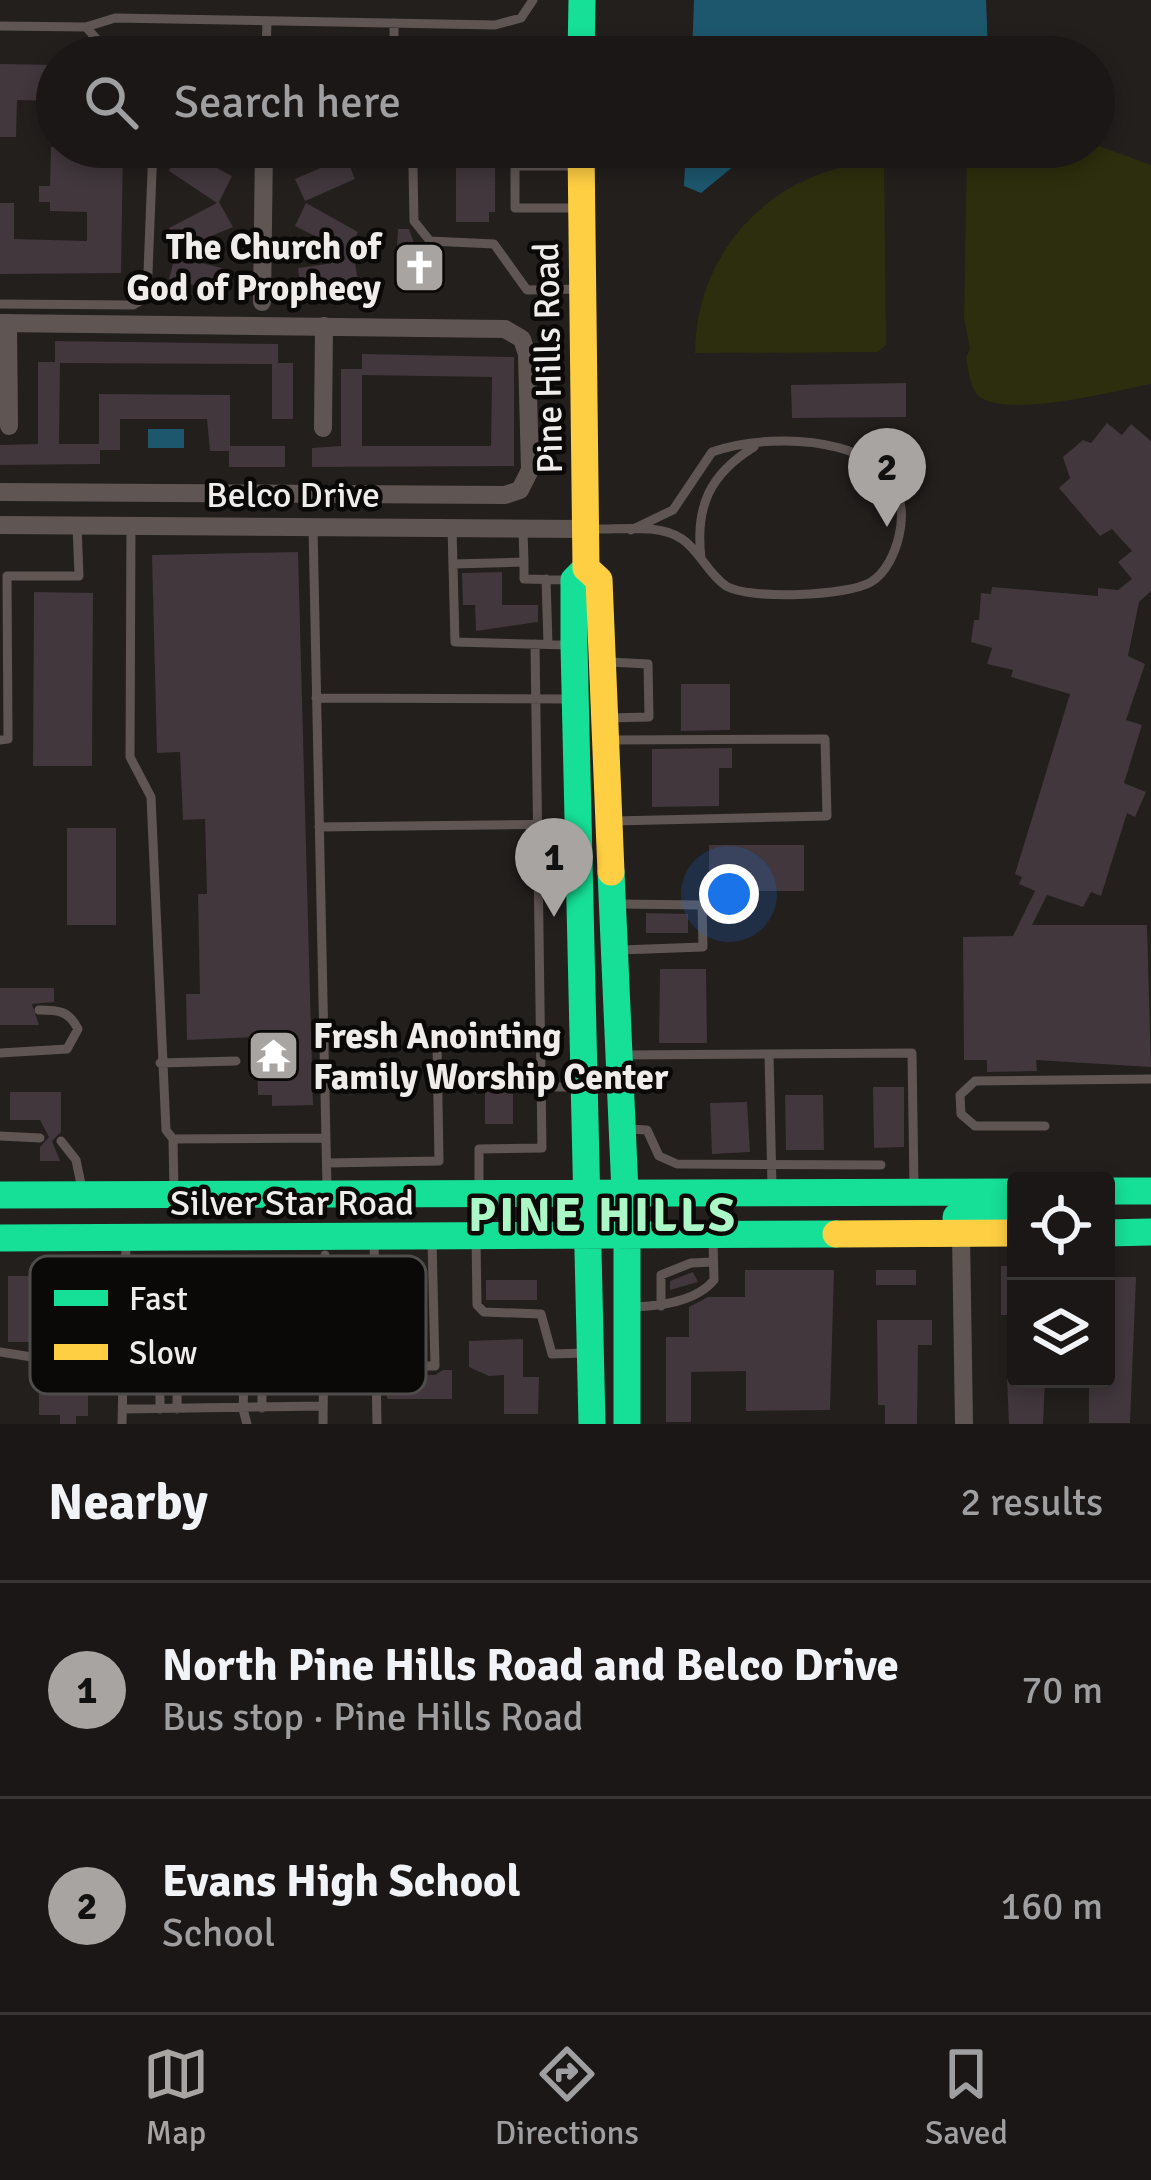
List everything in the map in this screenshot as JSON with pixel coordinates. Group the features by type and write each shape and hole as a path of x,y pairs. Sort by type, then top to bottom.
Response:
{"main road":[{"path":"581,36 582,0"},
{"name":"Pine Hills Road","path":"580,168 586,529 580,574 561,645 575,699 592,1424"},
{"name":"Pine Hills Road","path":"580,574 599,580 627,1238 627,1424"},
{"name":"Silver Star Road","path":"0,1195 625,1193 695,1179 771,1179 914,1192 1007,1192"},
{"path":"1115,1191 1151,1191"},
{"path":"0,1212 160,1212 257,1193"},
{"path":"754,1236 987,1216 1007,1206"},
{"path":"1115,1233 1151,1232"},
{"name":"Silver Star Road","path":"0,1238 325,1247 374,1238 627,1238 713,1250 754,1236 1007,1233"}],"street":[{"path":"262,302 264,168"},
{"path":"0,492 505,495 520,490 529,477 527,354 514,332 4,323 9,426"},
{"path":"323,428 324,326"},
{"path":"280,494 280,527"},
{"name":"Belco Drive","path":"0,525 586,529"},
{"path":"962,1234 964,1424"}],"lane":[{"path":"0,26 86,27 115,18 504,24 521,18 533,0"},
{"path":"267,21 267,36"},
{"path":"394,23 394,36"},
{"path":"86,27 94,36"},
{"path":"0,304 127,305 147,297 152,168"},
{"path":"413,168 414,221 430,241 494,244 527,290 581,289"},
{"path":"515,168 515,208 581,208"},
{"path":"586,529 681,538 736,591 832,592 852,590 878,578 895,550 901,521 897,492 870,459 831,445 759,444 712,452 673,510 631,530"},
{"path":"702,562 700,520 710,485 734,460 759,444"},
{"path":"0,740 8,739 7,576 79,576 77,526"},
{"path":"131,526 130,758 151,797 162,1114 173,1139 174,1194"},
{"path":"313,527 327,1193"},
{"path":"452,528 455,642 561,645 545,579"},
{"path":"523,529 524,579 580,574"},
{"path":"453,564 524,562"},
{"path":"479,1193 479,1149 542,1148 535,644"},
{"path":"600,662 648,664 649,717 603,729"},
{"path":"316,698 575,699"},
{"path":"603,729 825,739 827,816 609,821"},
{"path":"320,827 576,824"},
{"path":"613,904 703,905 704,947 614,950"},
{"path":"0,1052 68,1049 78,1029 72,1017 60,1010 40,1010"},
{"path":"327,1163 439,1161 437,1043"},
{"path":"619,1055 912,1053 914,1192"},
{"path":"769,1054 771,1179 881,1166"},
{"path":"160,1063 236,1061"},
{"path":"1045,1126 975,1126 962,1114 961,1095 975,1081 1151,1079"},
{"path":"539,1088 584,1087"},
{"path":"622,1129 647,1130 659,1156 695,1179"},
{"path":"0,1136 40,1138"},
{"path":"173,1139 326,1138"},
{"path":"61,1142 76,1160 83,1194"},
{"path":"126,1238 126,1256"},
{"path":"374,1238 374,1256"},
{"path":"426,1366 434,1366 432,1238"},
{"path":"476,1238 477,1305 484,1312 541,1314 552,1354 591,1353"},
{"path":"319,1256 325,1247"},
{"path":"325,1247 325,1256"},
{"path":"628,1307 661,1306 706,1290 714,1280 713,1250 661,1275 661,1306"},
{"path":"0,1352 30,1357"},
{"path":"122,1424 123,1394"},
{"path":"160,1394 160,1409"},
{"path":"178,1394 178,1409"},
{"path":"244,1394 248,1424"},
{"path":"262,1394 262,1408"},
{"path":"323,1394 323,1424"},
{"path":"123,1409 323,1406"}],"shaded area":[{"path":"1115,152 1151,165 1151,384 1059,402 1008,405 988,401 976,393 969,376 964,319 967,168 1115,168"},
{"path":"842,168 884,168 886,345 878,352 695,353 699,314 727,246 778,196 810,178"}],"water":[{"path":"694,0 986,0 987,36 693,36"},
{"path":"685,168 731,168 701,193 684,186"},
{"path":"148,429 184,429 184,448 148,448"}],"building":[{"path":"0,64 36,65 36,100 17,100 16,137 0,137"},
{"path":"50,168 123,168 121,273 0,274 0,203 14,203 14,239 87,241 87,212 50,211 50,202 39,202 39,186 50,186"},
{"path":"217,168 232,176 219,202 233,227 178,250 169,228 217,203 169,171"},
{"path":"320,168 350,168 355,179 305,201 295,179"},
{"path":"456,168 495,168 495,212 489,212 489,222 456,222"},
{"path":"306,203 358,232 352,244 358,281 343,284 344,289 301,291 298,268 326,264 335,246 295,226"},
{"name":"The Church of God of Prophecy","path":"398,229 409,229 416,248 445,251 445,285 395,284"},
{"path":"175,256 233,271 227,293 169,279"},
{"path":"55,341 278,344 278,363 293,363 293,419 272,419 272,364 60,363 59,444 99,444 99,394 230,395 230,446 285,446 285,467 229,467 229,451 210,451 207,419 120,419 120,450 100,450 100,464 0,465 0,445 38,444 38,362 55,362"},
{"path":"362,354 514,357 514,466 312,467 312,448 341,446 341,369 362,369","holes":["362,375 492,377 491,446 362,446"]},
{"path":"906,383 906,417 792,418 791,385"},
{"path":"1107,423 1122,435 1131,424 1151,441 1151,591 1139,602 1128,656 1145,664 1126,720 1142,725 1124,783 1146,792 1135,817 1127,813 1101,896 1091,892 1083,907 1047,895 1032,925 1147,925 1151,1067 1036,1060 1037,1071 987,1072 987,1060 964,1060 963,937 1013,936 1035,891 1019,884 1022,877 1015,874 1070,694 1011,677 1013,670 987,664 992,648 971,642 974,620 979,620 981,593 991,594 992,587 1098,596 1098,588 1118,590 1132,579 1118,562 1132,551 1112,529 1100,536 1059,488 1070,478 1063,457 1083,440 1091,443"},
{"path":"298,552 313,1105 272,1106 272,1095 258,1095 256,1037 187,1040 186,994 200,994 198,894 207,894 205,819 183,820 180,752 157,753 152,555"},
{"path":"502,572 502,605 538,605 538,622 476,631 475,605 463,605 462,573"},
{"path":"34,592 93,593 92,766 33,766"},
{"path":"681,684 730,684 730,730 681,731"},
{"path":"732,748 732,768 719,768 719,806 652,807 652,749"},
{"path":"67,828 116,828 116,925 67,925"},
{"path":"709,845 804,845 804,891 709,891"},
{"path":"646,913 688,914 688,933 646,933"},
{"path":"660,969 706,969 707,1043 659,1043"},
{"path":"0,988 54,988 54,1002 32,1004 39,1025 0,1025"},
{"path":"485,1072 513,1072 513,1124 485,1124"},
{"path":"873,1087 904,1087 904,1147 874,1148"},
{"path":"10,1092 61,1092 61,1132 52,1141 60,1161 40,1161 40,1147 49,1137 40,1120 10,1120"},
{"path":"785,1095 823,1095 824,1150 786,1150"},
{"path":"747,1102 750,1152 712,1154 710,1103"},
{"path":"1001,1266 1007,1266 1007,1315 1001,1315"},
{"path":"745,1270 834,1270 830,1410 746,1411 746,1371 691,1372 691,1422 666,1422 666,1337 689,1337 689,1307 708,1297 745,1297"},
{"path":"876,1270 916,1270 916,1285 876,1285"},
{"path":"693,1272 698,1282 670,1290 670,1281"},
{"path":"8,1276 30,1276 30,1342 8,1342"},
{"path":"1115,1277 1136,1277 1130,1423 1089,1423 1089,1388 1115,1388"},
{"path":"486,1280 537,1280 537,1300 486,1300"},
{"path":"877,1320 932,1320 932,1345 918,1345 917,1424 885,1424 885,1405 878,1405"},
{"path":"523,1339 523,1377 539,1377 538,1414 504,1414 504,1375 489,1376 469,1367 469,1341"},
{"path":"452,1370 452,1399 387,1399 387,1394 426,1394 426,1375"},
{"path":"1007,1388 1045,1388 1043,1424 1009,1424"},
{"path":"39,1394 88,1394 88,1416 76,1416 76,1424 60,1424 60,1415 39,1415"}],"traffic: fast":[{"path":"581,36 582,0"},
{"path":"586,568 574,580 574,645 592,1424"},
{"path":"611,872 627,1238 627,1424"},
{"path":"1115,1191 1151,1191"},
{"path":"0,1195 1007,1192"},
{"path":"956,1217 1007,1210"},
{"path":"1115,1233 1151,1232"},
{"path":"0,1238 836,1234"}],"traffic: slow":[{"path":"581,168 586,568 599,580 611,872"},
{"path":"836,1234 1007,1233"}],"place":[{"name":"The Church of God of Prophecy","path":"420,267"},
{"name":"Evans High School","path":"887,527"},
{"name":"North Pine Hills Road and Belco Drive","path":"554,917"},
{"name":"Fresh Anointing Family Worship Center","path":"274,1056"}],"district":[{"name":"PINE HILLS","path":"603,1214"}]}
